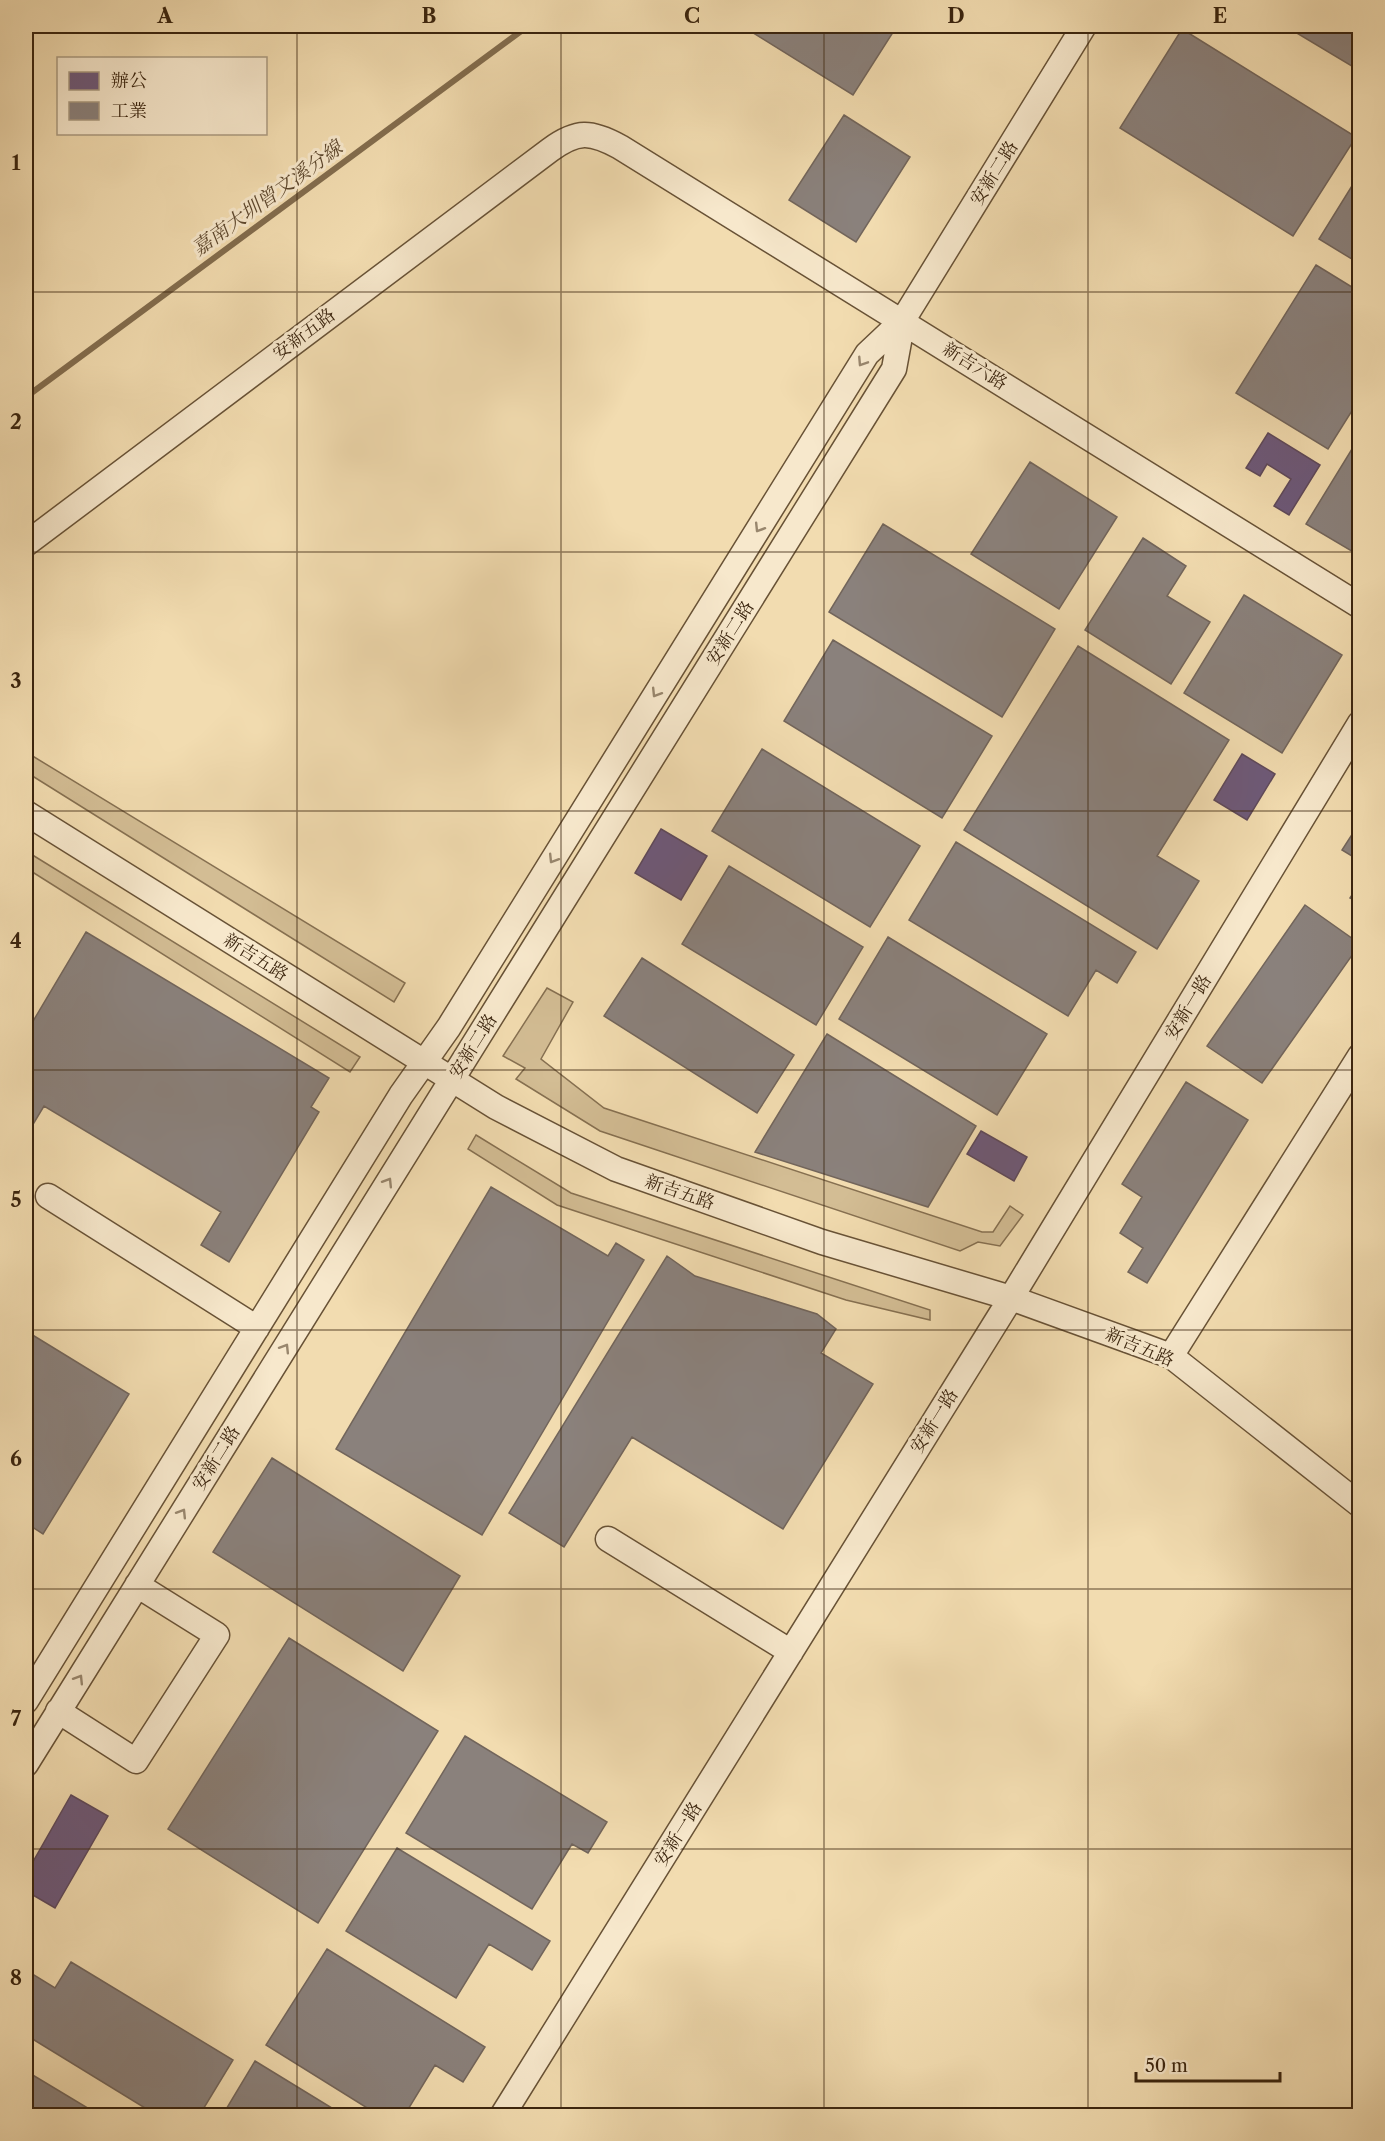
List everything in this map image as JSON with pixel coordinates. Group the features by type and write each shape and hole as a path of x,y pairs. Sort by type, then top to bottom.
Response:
{"street":[{"name":"安新二路","path":"26,1701 401,1095 456,1017 867,354 903,320 1084,26"},
{"name":"新吉六路","path":"588,133 604,138 620,147 903,320 1359,606"},
{"name":"安新五路","path":"26,544 566,138 588,133"},
{"name":"安新二路","path":"26,1764 894,369 903,320"},
{"name":"安新一路","path":"502,2115 1011,1298 1359,723"},
{"name":"新吉五路","path":"26,813 496,1107 616,1169 822,1242 1011,1298 1171,1356 1359,1505"},
{"path":"1171,1356 1358,1064"},
{"path":"48,1196 257,1328"},
{"path":"608,1539 791,1652"},
{"path":"58,1711 136,1761 217,1635 137,1585"}],"shaded area":[{"path":"26,752 405,983 394,1002 26,772"},
{"path":"26,851 360,1057 350,1072 26,868"},
{"path":"547,988 573,1002 541,1059 604,1108 982,1232 993,1232 1010,1206 1023,1215 1000,1246 978,1242 960,1251 600,1131 516,1079 525,1068 503,1056"},
{"path":"476,1135 571,1193 930,1310 930,1320 846,1300 557,1205 468,1149"}],"building: 辦公":[{"path":"1268,433 1320,465 1289,515 1274,506 1291,479 1267,464 1260,476 1246,468"},
{"path":"1242,754 1275,774 1247,820 1214,800"},
{"path":"661,829 707,856 681,900 635,873"},
{"path":"981,1131 1027,1157 1014,1181 967,1154"},
{"path":"71,1795 108,1816 55,1908 26,1891 26,1874"}],"building: 工業":[{"path":"742,26 897,26 853,95"},
{"path":"1285,26 1360,26 1360,71"},
{"path":"1182,29 1356,137 1293,236 1120,128"},
{"path":"844,115 910,157 856,242 789,200"},
{"path":"1360,173 1360,264 1319,239"},
{"path":"1316,265 1360,292 1360,398 1328,449 1236,393"},
{"path":"1360,436 1360,556 1306,524"},
{"path":"1030,462 1117,517 1059,609 971,554"},
{"path":"883,524 1055,629 1002,717 829,612"},
{"path":"1143,538 1186,566 1167,596 1210,622 1171,684 1085,630"},
{"path":"1244,595 1342,655 1282,753 1184,693"},
{"path":"833,640 992,736 942,818 784,721"},
{"path":"1078,646 1229,740 1157,856 1199,881 1157,949 964,830"},
{"path":"762,749 920,846 870,927 712,831"},
{"path":"1360,822 1360,861 1342,850"},
{"path":"956,842 1136,952 1117,983 1096,970 1068,1016 909,920"},
{"path":"729,866 863,947 816,1025 682,944"},
{"path":"1360,883 1360,903 1350,898"},
{"path":"1305,905 1360,944 1262,1083 1207,1046"},
{"path":"86,932 329,1078 311,1107 319,1112 229,1262 201,1245 221,1212 44,1106 26,1136 26,1033"},
{"path":"888,937 1047,1034 997,1115 839,1019"},
{"path":"642,958 794,1055 757,1113 604,1016"},
{"path":"827,1034 976,1126 928,1207 755,1152"},
{"path":"1186,1082 1248,1120 1147,1283 1128,1272 1143,1248 1120,1233 1142,1197 1122,1184"},
{"path":"491,1187 608,1256 616,1243 644,1260 482,1535 336,1449"},
{"path":"667,1256 695,1276 817,1314 836,1329 821,1353 873,1384 783,1529 632,1437 564,1547 509,1513"},
{"path":"26,1331 129,1394 43,1534 26,1523"},
{"path":"272,1458 460,1576 403,1671 213,1552"},
{"path":"289,1638 438,1731 318,1923 168,1829"},
{"path":"465,1736 607,1822 588,1853 572,1844 532,1909 406,1833"},
{"path":"397,1848 550,1941 532,1970 489,1944 456,1998 346,1931"},
{"path":"327,1949 485,2047 463,2082 435,2065 404,2116 380,2116 266,2045"},
{"path":"71,1962 233,2060 199,2116 158,2116 26,2035 26,1970 55,1988"},
{"path":"255,2061 345,2116 222,2116"},
{"path":"26,2071 101,2116 26,2116"}],"waterway":[{"name":"嘉南大圳曾文溪分線","path":"26,397 528,26"}]}
